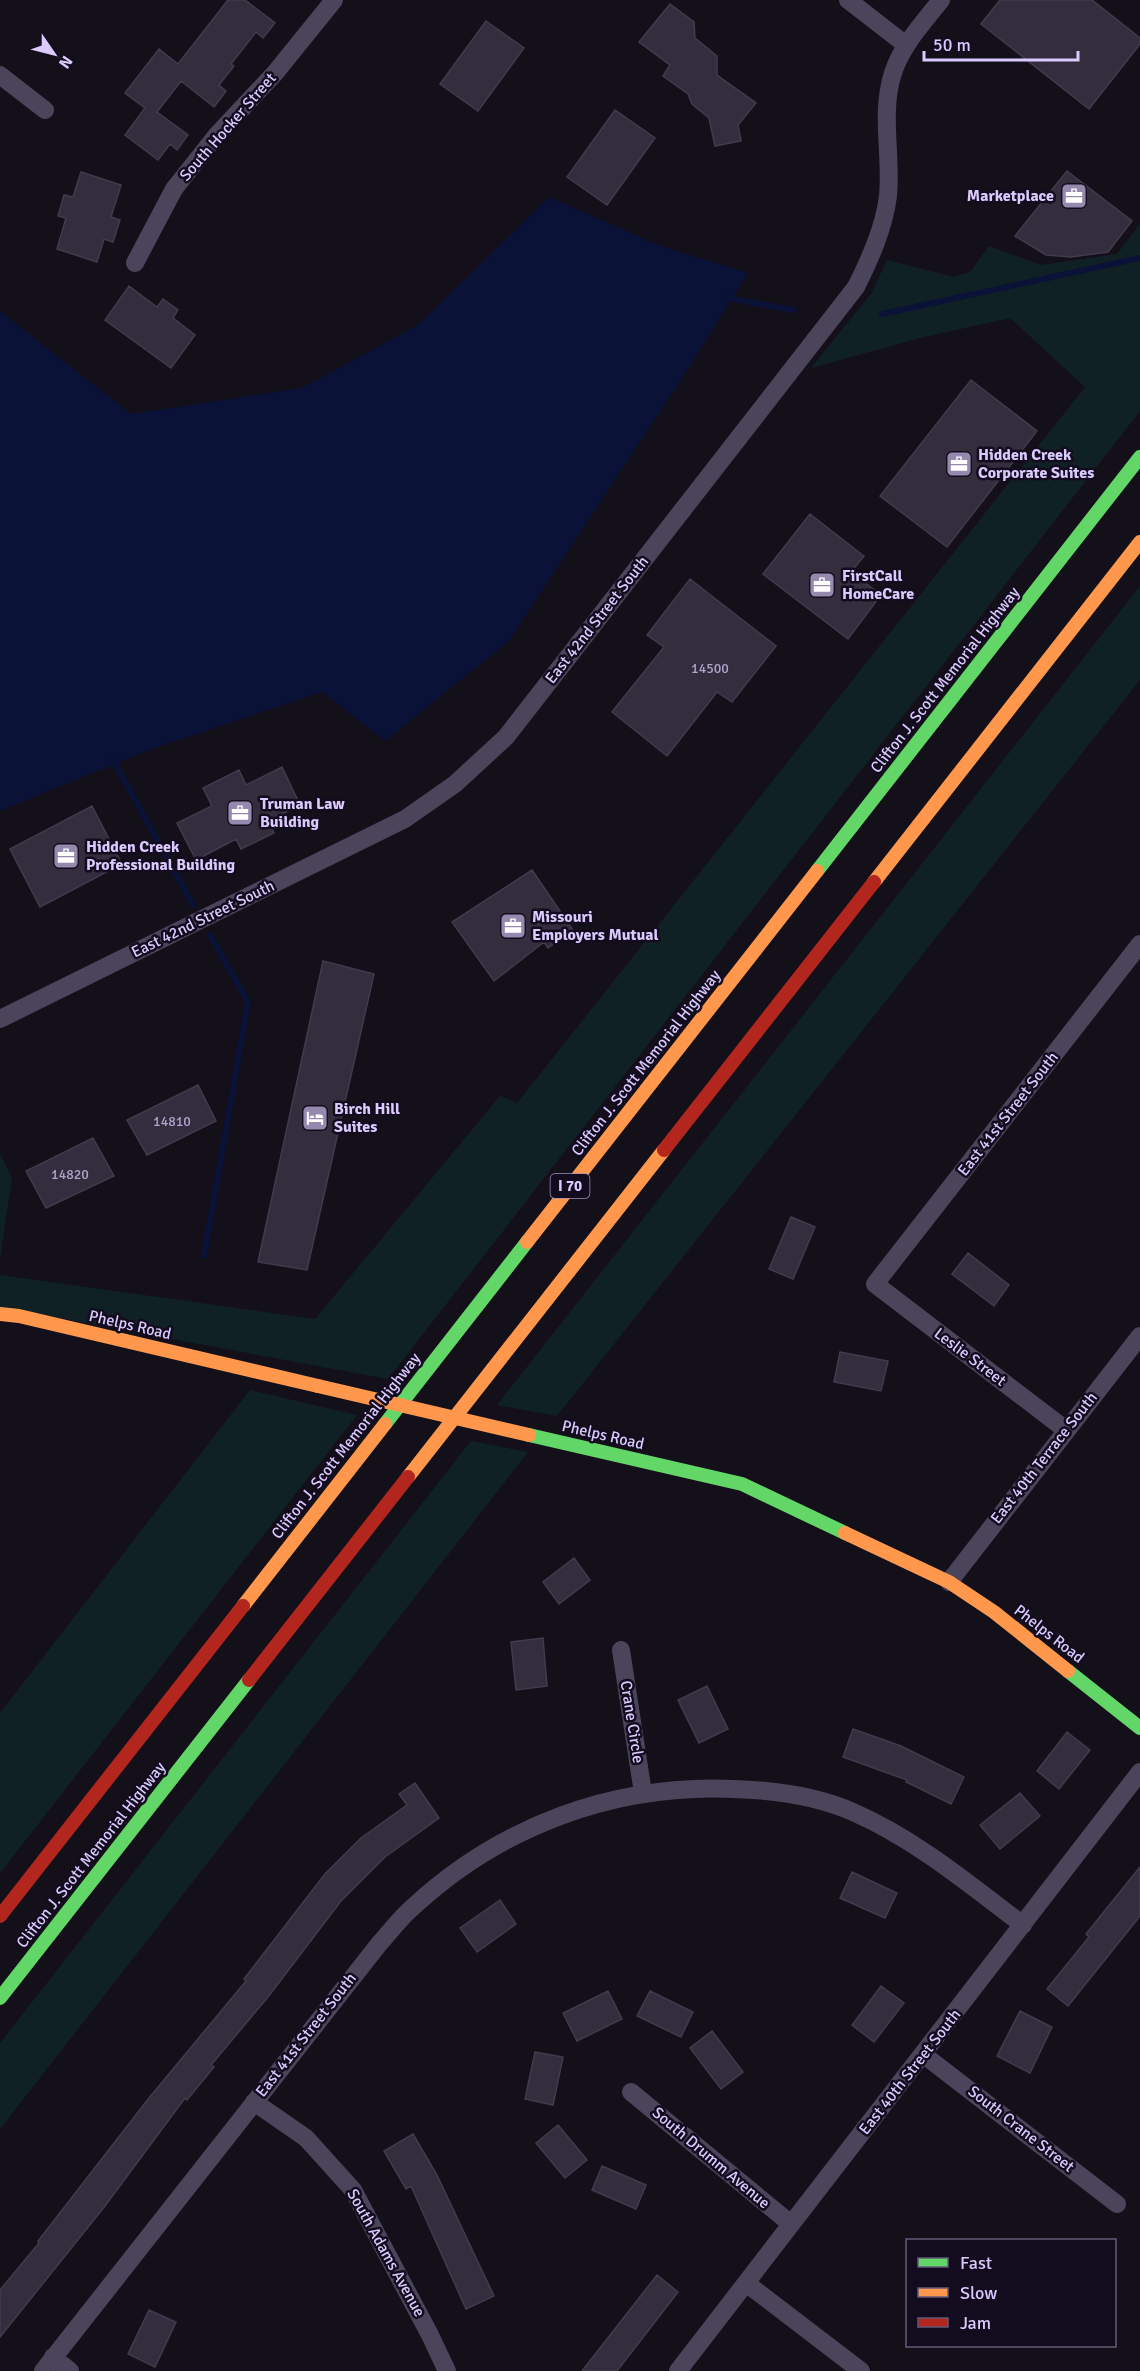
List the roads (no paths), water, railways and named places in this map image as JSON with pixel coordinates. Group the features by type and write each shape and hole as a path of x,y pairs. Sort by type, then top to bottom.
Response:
{"main road":[{"name":"Clifton J. Scott Memorial Highway","path":"0,1916 1140,457"},
{"name":"Clifton J. Scott Memorial Highway","path":"0,1998 1140,542"},
{"name":"Phelps Road","path":"0,1314 31,1319 742,1484 949,1582 994,1612 1140,1728"}],"street":[{"name":"South Hocker Street","path":"135,263 174,189 216,136 275,73 334,0"},
{"path":"848,0 906,45"},
{"name":"East 42nd Street South","path":"0,1019 405,819 455,784 506,737 856,287 872,256 885,215 888,195 887,101 894,72 906,45 941,0"},
{"path":"0,75 45,110"},
{"name":"East 41st Street South","path":"875,1284 1140,944"},
{"name":"Leslie Street","path":"875,1284 1066,1430"},
{"name":"East 40th Terrace South","path":"949,1582 1140,1336"},
{"name":"Crane Circle","path":"621,1650 642,1793"},
{"name":"East 40th Street South","path":"678,2371 1140,1773"},
{"path":"642,1793 697,1787 757,1790 807,1798 852,1811 945,1865 1023,1925"},
{"name":"East 41st Street South","path":"48,2364 379,1944 412,1907 456,1872 496,1845 550,1819 608,1800 642,1793"},
{"name":"South Crane Street","path":"924,2055 1117,2204"},
{"name":"South Drumm Avenue","path":"631,2092 791,2224"},
{"name":"South Adams Avenue","path":"254,2102 306,2138 353,2190 425,2324 447,2371"},
{"path":"746,2283 861,2371"},
{"path":"48,2364 70,2371"}],"water":[{"path":"549,197 658,245 748,273 687,371 508,642 385,741 322,692 149,750 0,811 0,311 131,414 302,388 418,325"}],"waterway":[{"path":"882,314 1140,258"},
{"path":"727,298 794,310"},
{"path":"112,758 193,905"},
{"path":"204,1256 248,1002 210,935"}],"place":[{"name":"Marketplace","path":"1074,196"},
{"name":"Hidden Creek Corporate Suites","path":"959,464"},
{"name":"FirstCall HomeCare","path":"822,585"},
{"name":"Truman Law Building","path":"240,813"},
{"name":"Hidden Creek Professional Building","path":"66,856"},
{"name":"Missouri Employers Mutual","path":"513,926"},
{"name":"Birch Hill Suites","path":"315,1118"}]}
